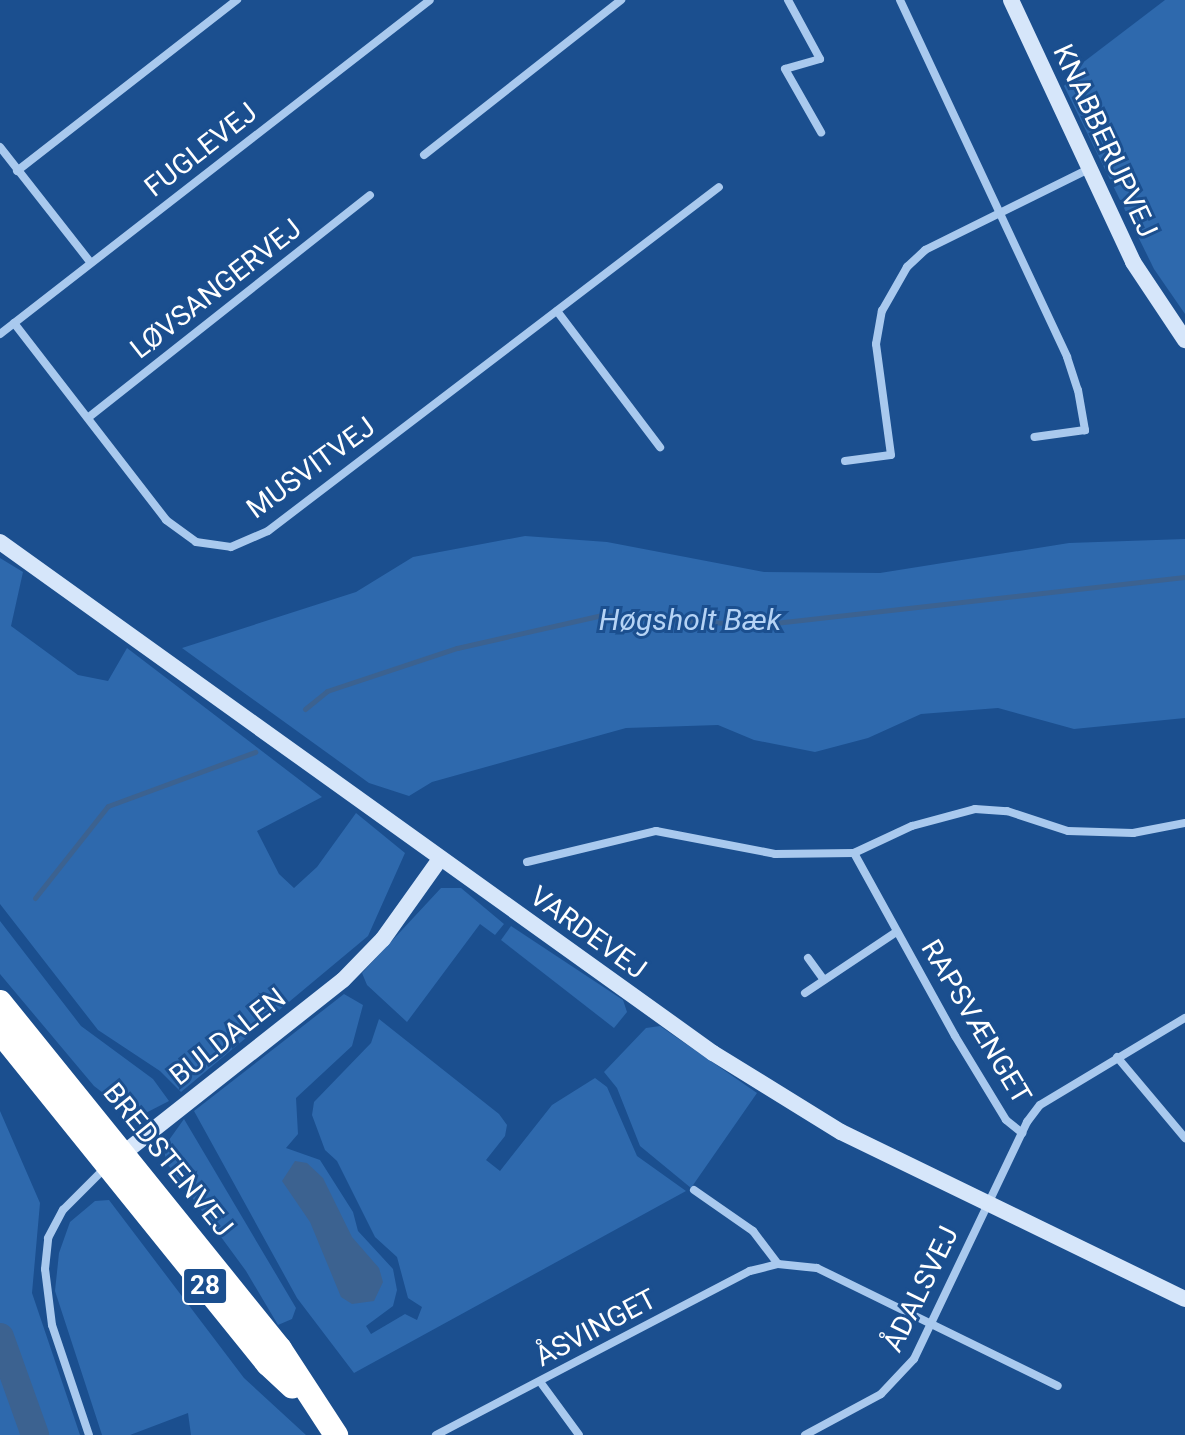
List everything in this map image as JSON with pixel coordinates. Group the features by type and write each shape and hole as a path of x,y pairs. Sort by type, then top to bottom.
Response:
{"highway":[{"name":"BREDSTENVEJ","path":"0,1002 116,1159"},
{"name":"BREDSTENVEJ","path":"0,1032 116,1159 280,1349 309,1401 336,1435"}],"street":[{"path":"17,171 237,0"},
{"name":"FUGLEVEJ","path":"0,334 430,0"},
{"path":"424,155 621,0"},
{"path":"788,0 820,59 785,69 821,132"},
{"path":"900,0 1067,357 1085,430 1034,437"},
{"name":"KNABBERUPVEJ","path":"1011,0 1133,262 1185,340"},
{"path":"0,147 91,263"},
{"path":"845,461 891,455 876,344 893,286 925,250 1089,169"},
{"name":"MUSVITVEJ","path":"14,323 182,534 217,547 244,544 719,187"},
{"name":"LØVSANGERVEJ","path":"89,417 370,195"},
{"path":"557,311 660,447"},
{"name":"VARDEVEJ","path":"0,542 440,859 750,1077 841,1132 1185,1299"},
{"path":"527,862 656,831 775,854 854,853 912,826 975,809 1007,811 1068,831 1133,833 1185,823"},
{"name":"RAPSVÆNGET","path":"854,853 896,932 1006,1120 1022,1133"},
{"name":"BULDALEN","path":"89,1435 52,1325 45,1269 48,1238 63,1210 116,1159 343,980 383,939 440,859"},
{"name":"RAPSVÆNGET","path":"805,993 896,932"},
{"path":"808,958 824,980"},
{"name":"ÅDALSVEJ","path":"805,1435 898,1380 933,1324 1022,1133 1040,1105 1185,1018"},
{"path":"1117,1057 1185,1138"},
{"path":"694,1190 753,1231 778,1264"},
{"name":"ÅSVINGET","path":"436,1435 541,1383 750,1271 778,1264 817,1268 1058,1386"},
{"path":"541,1383 579,1435"}],"shaded area":[{"path":"1165,0 1185,0 1185,314 1154,269 1064,86 1081,64"},
{"path":"525,536 607,542 764,572 880,573 1069,543 1185,539 1185,718 1074,729 998,708 921,714 868,738 815,752 754,740 718,725 626,728 432,782 409,796 369,783 182,648 356,592 413,557"},
{"path":"0,558 23,572 11,626 78,675 108,681 127,648 322,797 257,831 279,874 294,888 317,867 356,813 405,853 368,936 181,1092 160,1071 98,1030 0,904"},
{"path":"441,888 461,888 504,924 495,935 480,924 407,1022 367,985 362,973"},
{"path":"0,921 81,1026 153,1079 169,1101 136,1118 94,1086 0,974"},
{"path":"511,926 623,1000 627,1012 614,1028 501,940"},
{"path":"344,994 363,1005 352,1046 296,1098 298,1134 286,1148 320,1160 353,1212 358,1231 393,1269 397,1290 393,1306 366,1326 371,1334 405,1314 417,1320 422,1307 408,1298 397,1257 375,1237 337,1161 325,1150 312,1115 314,1102 371,1043 379,1019 499,1114 507,1125 505,1136 486,1160 500,1171 552,1105 595,1078 607,1087 637,1156 686,1191 354,1373 297,1298 194,1111"},
{"path":"660,1026 757,1093 691,1188 640,1146 617,1088 604,1072 646,1028"},
{"path":"0,1111 40,1203 32,1293 80,1435 0,1435"},
{"path":"184,1119 296,1308 292,1319 278,1325 246,1271 166,1162 164,1147"},
{"path":"295,1161 307,1163 323,1178 352,1237 379,1268 383,1282 374,1301 352,1304 341,1297 310,1222 282,1181"},
{"path":"109,1200 244,1378 306,1435 191,1435 188,1413 130,1435 102,1435 55,1291 59,1253 70,1222 95,1201"}],"waterway":[{"name":"Høgsholt Bæk","path":"305,709 327,691 457,648 602,615 757,625 1185,577"},
{"name":"Høgsholt Bæk","path":"35,898 108,806 255,752"},
{"path":"0,1337 35,1435"}]}
